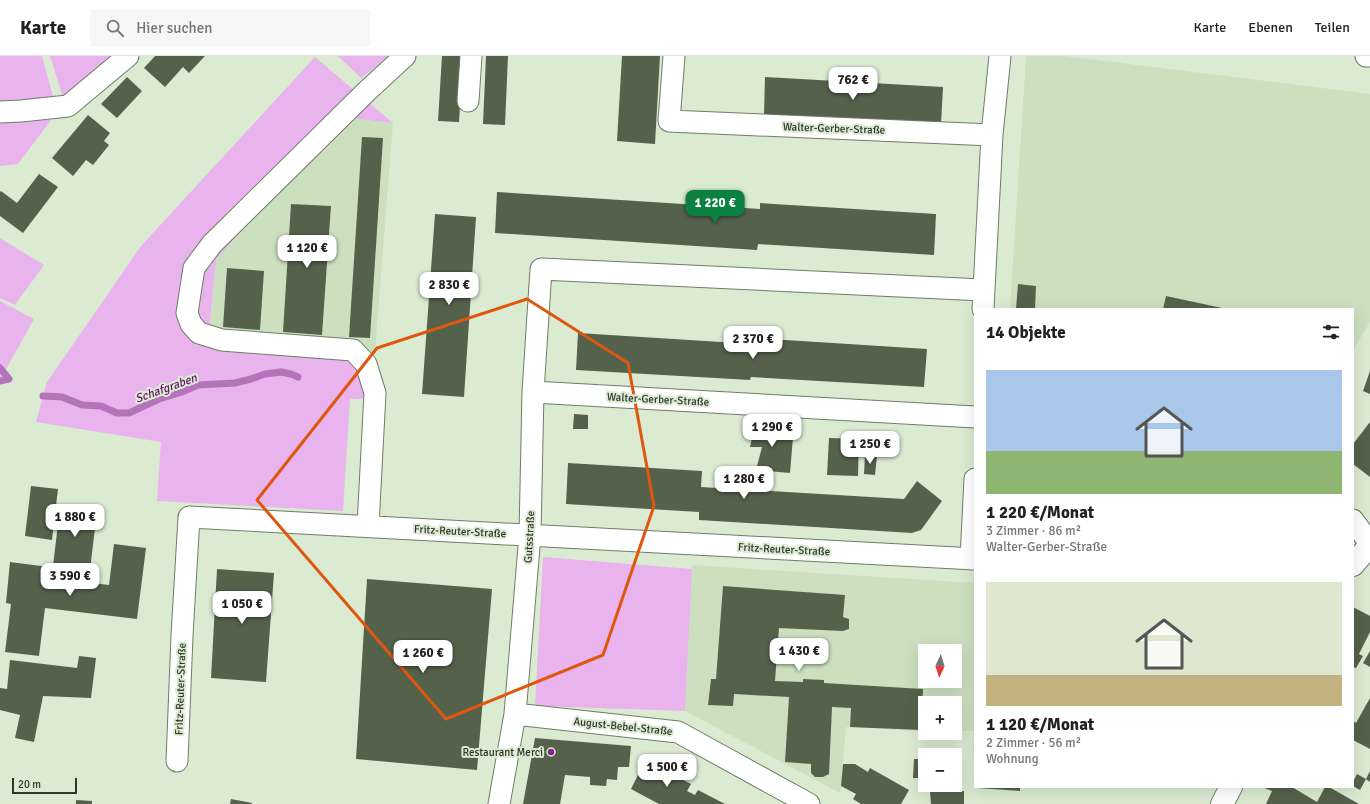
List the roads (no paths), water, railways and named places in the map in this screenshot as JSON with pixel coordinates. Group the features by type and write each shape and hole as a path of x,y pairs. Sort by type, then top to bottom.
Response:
{"main road":[{"path":"1354,564 1370,544"},
{"path":"1222,804 1230,788"}],"street":[{"path":"0,112 68,106 128,56"},
{"path":"368,526 375,393 366,364 353,350 222,340 198,333 191,324 187,313 194,268 212,244 367,91 405,56"},
{"path":"468,101 471,56"},
{"name":"Walter-Gerber-Straße","path":"674,56 668,121 992,135"},
{"path":"983,300 992,135 1000,56"},
{"name":"Gutsstraße","path":"499,804 515,714 530,535 533,392 541,269 983,300"},
{"name":"Walter-Gerber-Straße","path":"533,392 974,416"},
{"name":"Fritz-Reuter-Straße","path":"177,761 189,517 973,559"},
{"path":"973,559 974,518"},
{"path":"1354,521 1370,544"},
{"name":"August-Bebel-Straße","path":"515,714 678,732 809,804"}],"waterway":[{"name":"Schafgraben","path":"0,368 9,379 0,381"},
{"name":"Schafgraben","path":"43,396 62,397 82,405 101,406 117,413 129,413 159,399 198,385 235,383 265,374 281,372 298,377"}],"place":[{"name":"Restaurant Merci","path":"551,752"}]}
